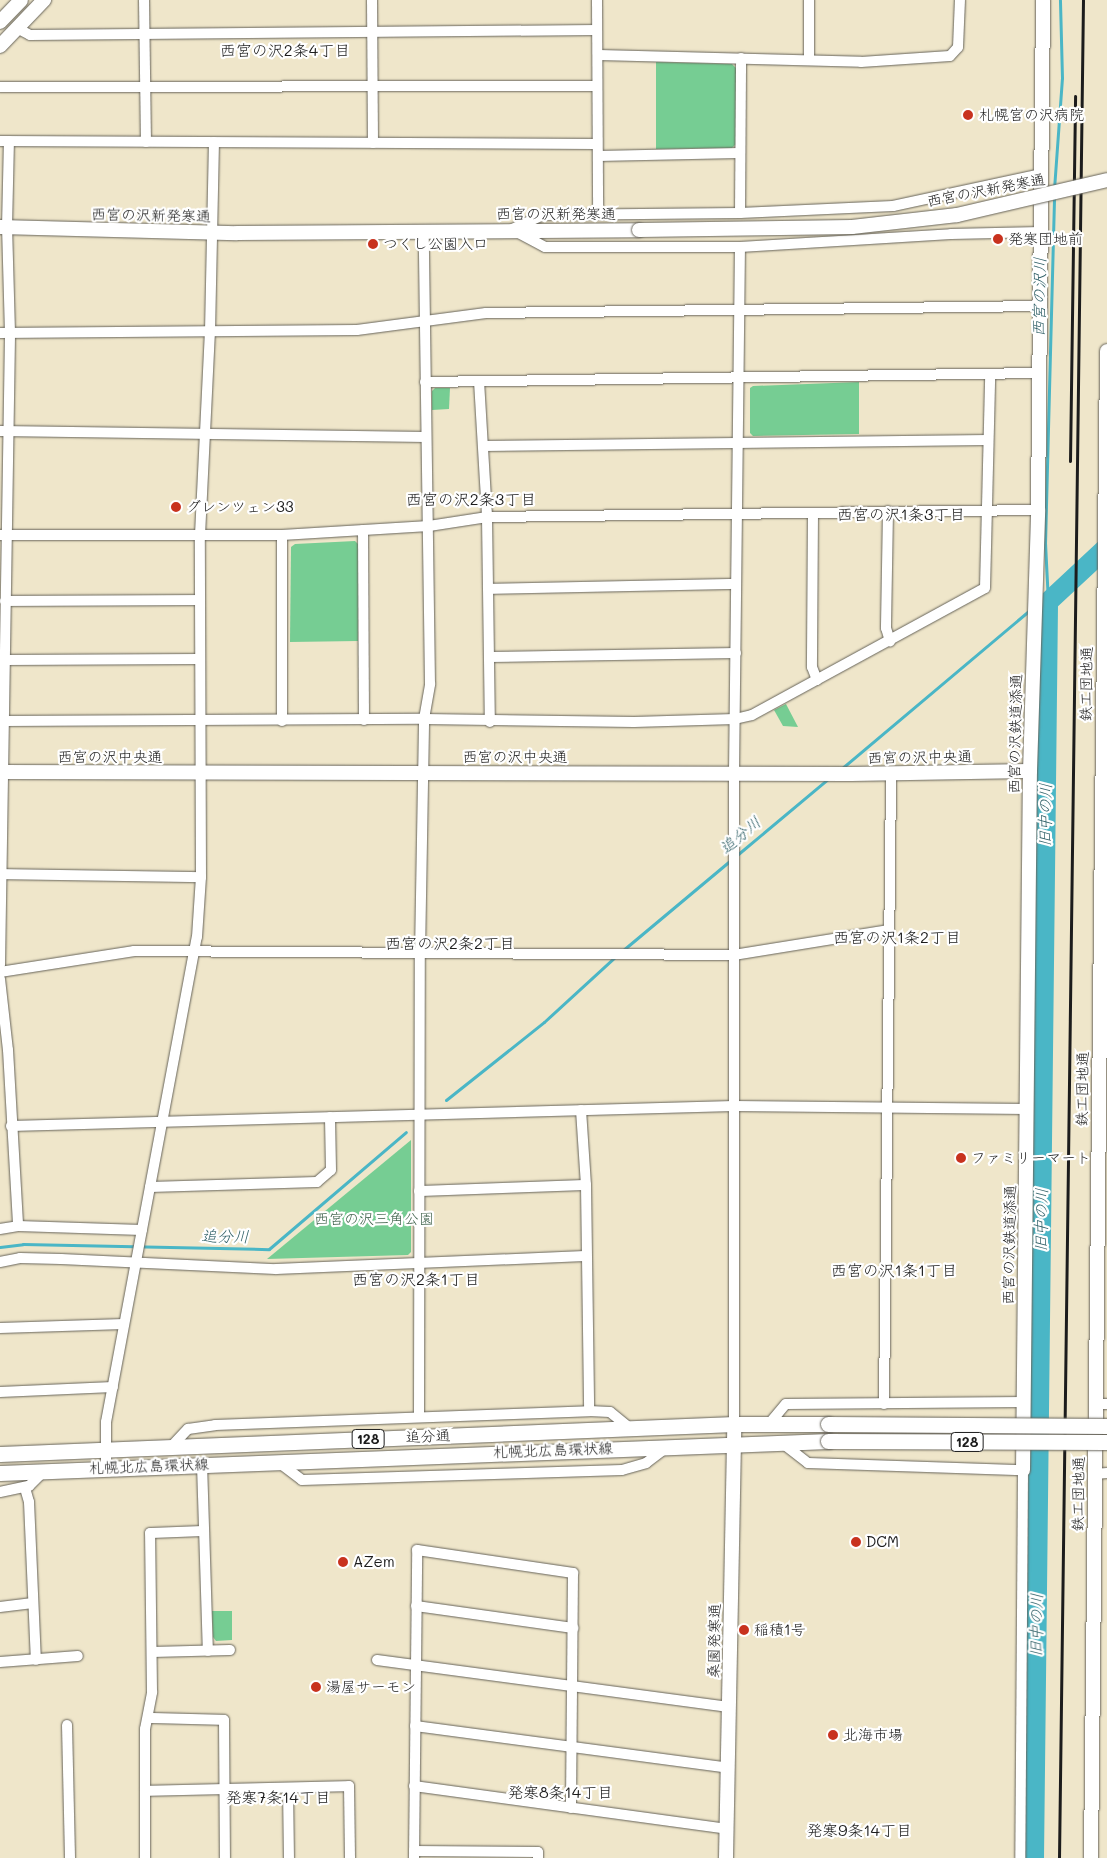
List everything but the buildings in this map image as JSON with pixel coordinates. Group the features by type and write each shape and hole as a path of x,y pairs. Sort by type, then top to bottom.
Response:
{"main road":[{"name":"128","path":"734,1424 1107,1426"},
{"name":"追分通","path":"0,1453 734,1424"},
{"name":"札幌北広島環状線","path":"0,1472 733,1442 1107,1442"}],"street":[{"path":"0,22 20,0"},
{"path":"0,46 44,0"},
{"path":"144,0 146,142"},
{"path":"372,0 370,87 373,143"},
{"path":"597,0 599,55 596,86 598,214"},
{"path":"809,0 809,60"},
{"path":"599,55 861,62 950,56 958,47 960,0"},
{"name":"西宮の沢鉄道添通","path":"1023,1470 1030,771 1038,510 1043,0"},
{"path":"17,28 30,35 597,30"},
{"path":"740,213 741,58"},
{"path":"0,86 596,86"},
{"path":"0,965 1,772 5,601 2,535 5,141 597,144"},
{"path":"106,1468 106,1422 194,953 201,877 200,535 210,332 214,142"},
{"path":"598,156 739,153"},
{"path":"512,230 544,215 740,213 893,206 1041,174"},
{"name":"西宮の沢新発寒通","path":"3,227 211,232 424,232 862,226 957,215 1107,180"},
{"path":"512,230 545,248 740,247 951,234 1041,232"},
{"path":"419,1417 420,954 424,719 430,684 424,232"},
{"path":"734,1424 734,773 740,247"},
{"path":"5,333 357,330 486,313 739,308 1040,306"},
{"name":"鉄工団地通","path":"1091,1858 1101,1474 1103,579 1107,351"},
{"path":"425,382 738,377 990,376 1039,373"},
{"path":"2,722 424,719 490,722 735,719 752,715 985,588 990,376"},
{"path":"479,381 487,517 490,722"},
{"path":"4,432 426,437"},
{"path":"483,446 738,445 988,440"},
{"path":"2,535 282,535 429,526 487,517 1038,510"},
{"path":"888,511 886,628 890,641"},
{"path":"813,513 812,667 817,680"},
{"path":"363,530 364,720"},
{"path":"282,535 282,721"},
{"path":"488,589 736,584"},
{"path":"5,601 200,600"},
{"path":"489,657 736,653"},
{"path":"4,660 200,659"},
{"name":"西宮の沢中央通","path":"1,772 891,774 1030,771"},
{"path":"884,1404 891,774"},
{"path":"1,874 201,877"},
{"path":"0,972 134,950 194,953 734,955 889,930"},
{"path":"0,979 18,1226"},
{"path":"11,1126 734,1106 1027,1109"},
{"path":"581,1110 586,1185 585,1256 589,1411"},
{"path":"150,1187 317,1182 331,1170 330,1117"},
{"path":"419,1191 586,1185"},
{"path":"0,1229 18,1226 141,1235"},
{"path":"0,1262 20,1258 136,1260 276,1269 585,1256"},
{"path":"0,1328 124,1324"},
{"path":"0,1392 112,1387"},
{"path":"769,1424 786,1404 1024,1402"},
{"path":"171,1447 188,1429 215,1425 589,1411 610,1412 630,1428"},
{"name":"桑園発寒通","path":"726,1858 734,1424"},
{"path":"781,1442 808,1463 1023,1470 1020,1858"},
{"path":"277,1461 302,1480 622,1470 646,1463 670,1445"},
{"path":"202,1464 208,1651"},
{"path":"0,1492 25,1488 44,1471"},
{"path":"25,1488 29,1502 36,1660"},
{"path":"145,1858 145,1791 152,1652 150,1533 204,1532"},
{"path":"538,1858 538,1852 414,1855 417,1550 573,1573 571,1808"},
{"path":"0,1607 33,1603"},
{"path":"416,1606 573,1628"},
{"path":"152,1652 230,1650"},
{"path":"0,1662 78,1656"},
{"path":"377,1660 729,1707"},
{"path":"148,1718 224,1720 225,1858"},
{"path":"67,1725 70,1858"},
{"path":"414,1726 571,1745 728,1768"},
{"path":"145,1791 349,1786 350,1858"},
{"path":"414,1786 727,1829"},
{"path":"288,1788 289,1858"}],"green space":[{"path":"656,62 732,64 736,68 736,144 732,148 656,149"},
{"path":"859,382 859,434 753,436 750,433 750,388 753,386"},
{"path":"435,388 450,388 449,409 432,410 432,391"},
{"path":"355,541 360,546 358,641 290,642 291,547 295,544"},
{"path":"786,704 798,727 783,726 774,710"},
{"name":"西宮の沢三角公園","path":"411,1140 411,1252 408,1255 267,1259"},
{"path":"212,1611 232,1611 232,1640 216,1641 213,1637"}],"waterway":[{"name":"西宮の沢川","path":"1054,189 1062,78 1060,0"},
{"name":"西宮の沢川","path":"1048,602 1045,543 1054,195"},
{"name":"旧中の川","path":"1034,1858 1048,602 1107,547"},
{"name":"追分川","path":"1039,601 1046,595"},
{"name":"追分川","path":"841,769 1031,609"},
{"name":"追分川","path":"737,855 828,779"},
{"name":"追分川","path":"622,951 732,859"},
{"name":"追分川","path":"446,1100 544,1022 615,957"},
{"name":"追分川","path":"0,1247 23,1244 269,1249 406,1132"}],"railway":[{"path":"1059,1858 1083,0"},
{"path":"1070,461 1075,96"}],"place":[{"name":"札幌宮の沢病院","path":"968,115"},
{"name":"発寒団地前","path":"998,239"},
{"name":"つくし公園入口","path":"373,244"},
{"name":"グレンツェン33","path":"176,507"},
{"name":"ファミリーマート","path":"961,1158"},
{"name":"DCM","path":"856,1542"},
{"name":"AZem","path":"343,1562"},
{"name":"稲積1号","path":"744,1630"},
{"name":"湯屋サーモン","path":"316,1687"},
{"name":"北海市場","path":"833,1735"}],"district":[{"name":"西宮の沢2条4丁目","path":"285,50"},
{"name":"西宮の沢2条3丁目","path":"471,499"},
{"name":"西宮の沢1条3丁目","path":"901,514"},
{"name":"西宮の沢1条2丁目","path":"897,937"},
{"name":"西宮の沢2条2丁目","path":"450,943"},
{"name":"西宮の沢1条1丁目","path":"894,1270"},
{"name":"西宮の沢2条1丁目","path":"416,1279"},
{"name":"発寒8条14丁目","path":"560,1792"},
{"name":"発寒7条14丁目","path":"278,1797"},
{"name":"発寒9条14丁目","path":"859,1830"}]}
